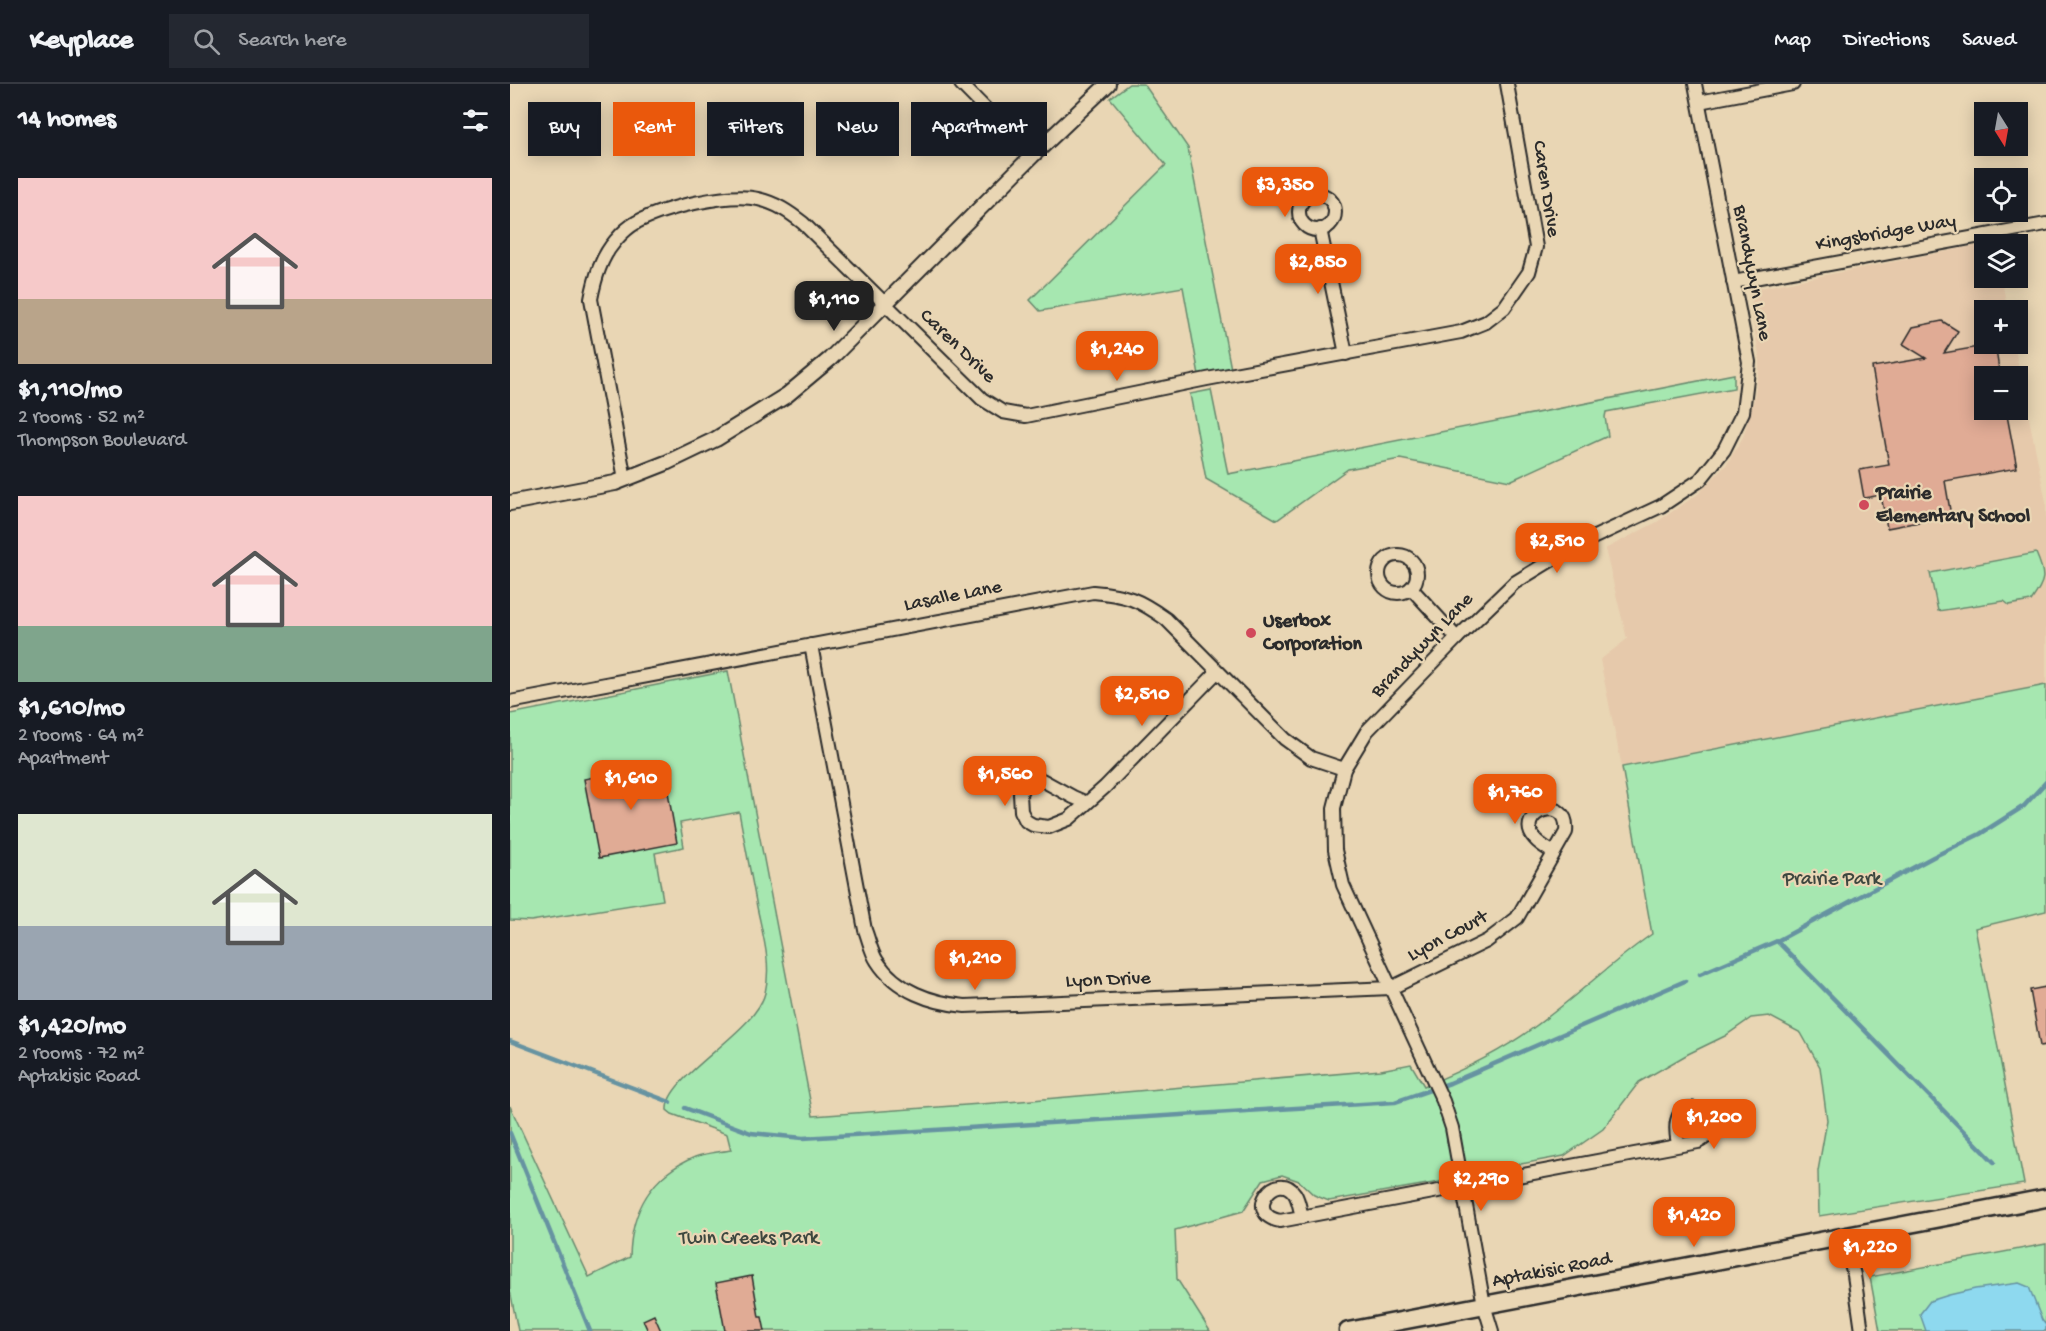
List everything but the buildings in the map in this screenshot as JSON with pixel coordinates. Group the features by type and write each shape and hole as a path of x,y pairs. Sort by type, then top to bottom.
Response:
{"main road":[{"name":"Aptakisic Road","path":"1348,1331 2046,1198"}],"street":[{"path":"961,84 979,102"},
{"path":"1047,142 1108,84"},
{"name":"Caren Drive","path":"625,479 591,299 597,270 615,241 635,223 665,210 733,197 757,198 780,206 803,223 982,399 1003,412 1026,416 1207,379 1461,332 1486,322 1504,308 1529,272 1536,247 1506,84"},
{"name":"Brandywyn Lane","path":"1492,1331 1461,1187 1452,1128 1433,1078 1343,885 1335,850 1334,808 1344,768 1367,731 1514,582 1573,547 1661,506 1700,480 1724,450 1743,411 1749,362 1695,84"},
{"path":"1699,102 1793,84"},
{"path":"510,503 615,483 666,463 716,439 787,395 830,359 1032,156"},
{"name":"Kingsbridge Way","path":"1733,282 2046,224"},
{"path":"1320,230 1346,354"},
{"path":"1411,588 1457,638"},
{"name":"Lasalle Lane","path":"510,702 1093,592 1123,595 1147,605 1166,620 1285,739 1311,758 1344,768"},
{"name":"Lyon Drive","path":"811,645 865,930 877,961 896,981 917,994 940,1004 965,1006 1391,988"},
{"path":"1088,803 1042,780 1030,781 1023,787 1020,794 1021,811 1024,818 1033,825 1040,828 1065,822 1088,803 1217,672"},
{"name":"Lyon Court","path":"1391,988 1487,941 1502,931 1516,918 1554,853"},
{"path":"1302,1217 1678,1145"},
{"path":"1844,1237 1854,1275 1862,1331"}],"shaded area":[{"name":"Prairie Elementary School","path":"1974,246 1974,288 2003,288 2006,300 1974,300 1974,354 2016,354 2018,366 1974,366 1974,420 2028,420 2028,413 2046,502 2046,685 1622,767 1600,660 1627,639 1605,549 1657,522 1698,494 1727,464 1743,437 1753,404 1759,370 1751,307 1753,292 1760,288"}],"green space":[{"path":"1129,84 1144,84 1188,148 1231,369 1199,375 1183,287 1040,311 1030,300 1166,165 1110,98"},
{"path":"1734,374 1734,388 1606,412 1608,436 1510,481 1400,459 1348,469 1277,520 1206,479 1190,394 1211,390 1228,474"},
{"path":"2036,553 2042,567 2043,578 2040,588 2031,601 2009,605 2004,601 1938,611 1930,573"},
{"name":"Prairie Park","path":"728,671 813,1116 1381,1070 1411,1064 1424,1086 1480,1060 1520,1037 1652,934 1622,767 2046,685 2046,911 1975,928 2024,1184 1819,1216 1818,1171 1827,1120 1820,1067 1801,1033 1769,1016 1751,1018 1725,1036 1639,1082 1603,1129 1564,1156 1477,1172 1439,1182 1329,1201 1314,1195 1299,1181 1282,1175 1263,1180 1243,1211 1175,1230 1177,1279 1210,1331 518,1331 510,1290 510,1106 589,1277 630,1257 634,1224 646,1196 655,1184 666,1174 695,1157 731,1150 727,1134 672,1114 667,1110 670,1097 680,1083 746,1023 758,1008 765,993 768,971 764,939 739,812 680,823 684,847 655,853 663,900 531,921 510,920 510,714"},
{"path":"2046,1244 2046,1331 1880,1331 1870,1277"}],"water":[{"path":"2019,1283 2029,1287 2046,1325 2046,1331 1926,1331 1920,1314 1930,1301 1975,1289"}],"waterway":[{"path":"1700,974 1777,941 1980,834 2024,806 2046,782"},
{"path":"1777,941 1994,1162"},
{"path":"685,1108 751,1133 803,1138 1395,1102 1450,1083 1685,981"},
{"path":"510,1041 670,1102"},
{"path":"510,1133 590,1331"}],"place":[{"name":"Prairie Elementary School","path":"1864,505"},
{"name":"Userbox Corporation","path":"1251,633"}],"park label":[{"name":"Twin Creeks Park","path":"749,1239"}]}
